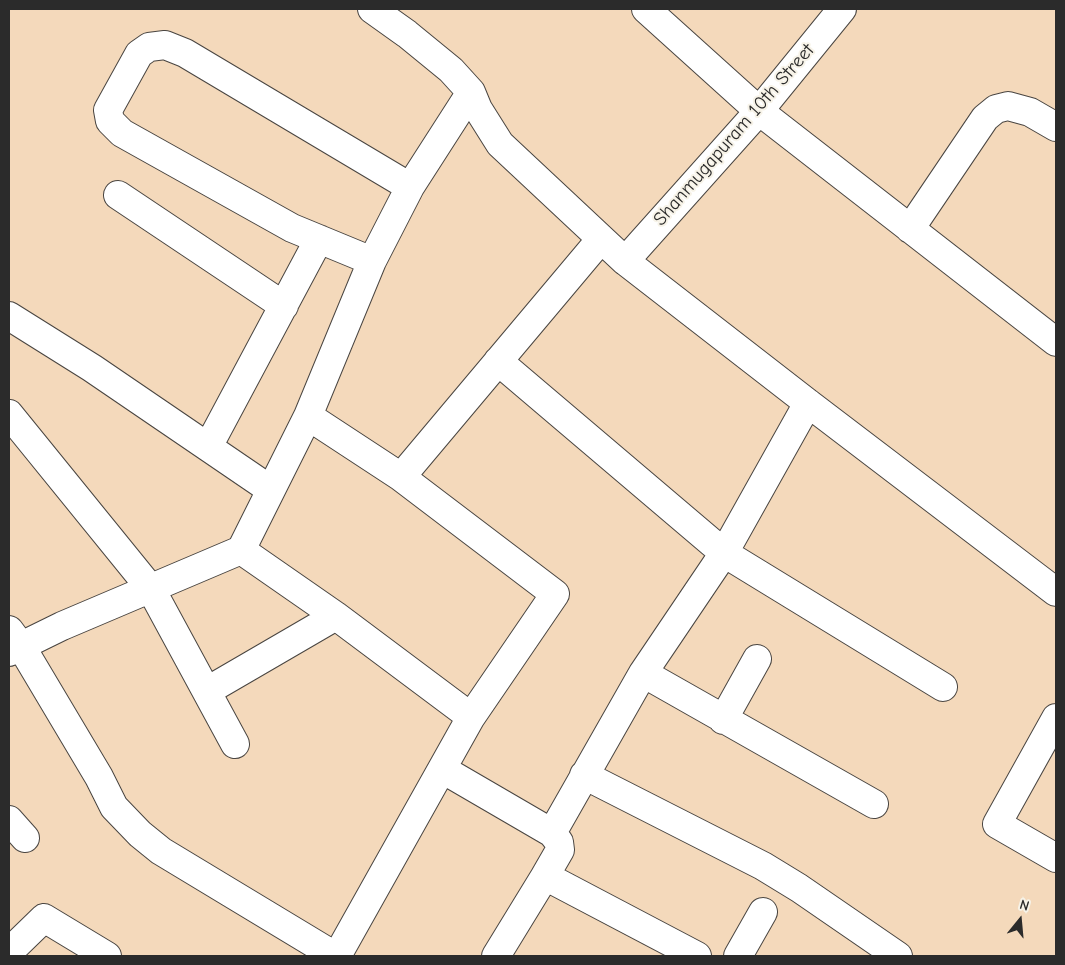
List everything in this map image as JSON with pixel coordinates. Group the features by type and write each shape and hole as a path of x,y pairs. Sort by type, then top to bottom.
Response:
{"street":[{"path":"372,9 407,34 443,64 471,92 500,144 625,260 808,404 1056,592"},
{"path":"646,9 759,111 1056,342"},
{"name":"Shanmugapuram 10th Street","path":"625,260 759,111 842,9"},
{"path":"372,261 292,228 122,133 110,121 108,110 139,54 149,46 165,45 185,53 410,187"},
{"path":"308,416 401,477 555,594 471,717 336,956 169,856 140,834 114,807 99,777 13,643 62,626 241,550 308,416 372,261 410,187 471,92"},
{"path":"910,229 985,118 996,109 1008,106 1030,112 1056,127"},
{"path":"118,195 284,306"},
{"path":"208,447 319,239"},
{"path":"401,477 602,239"},
{"path":"9,316 92,368 271,490"},
{"path":"498,361 724,553 943,687"},
{"path":"552,833 643,673 724,553 808,404"},
{"path":"9,414 151,588 235,744"},
{"path":"241,550 336,616 471,717"},
{"path":"207,690 336,616"},
{"path":"723,720 757,659"},
{"path":"643,673 874,804"},
{"path":"1056,718 997,824 1056,858"},
{"path":"442,769 552,833 560,842 560,850 496,956"},
{"path":"584,775 763,866 800,888 898,956"},
{"path":"544,876 697,956"},
{"path":"738,956 763,912"},
{"path":"9,952 44,918 106,956"}]}
